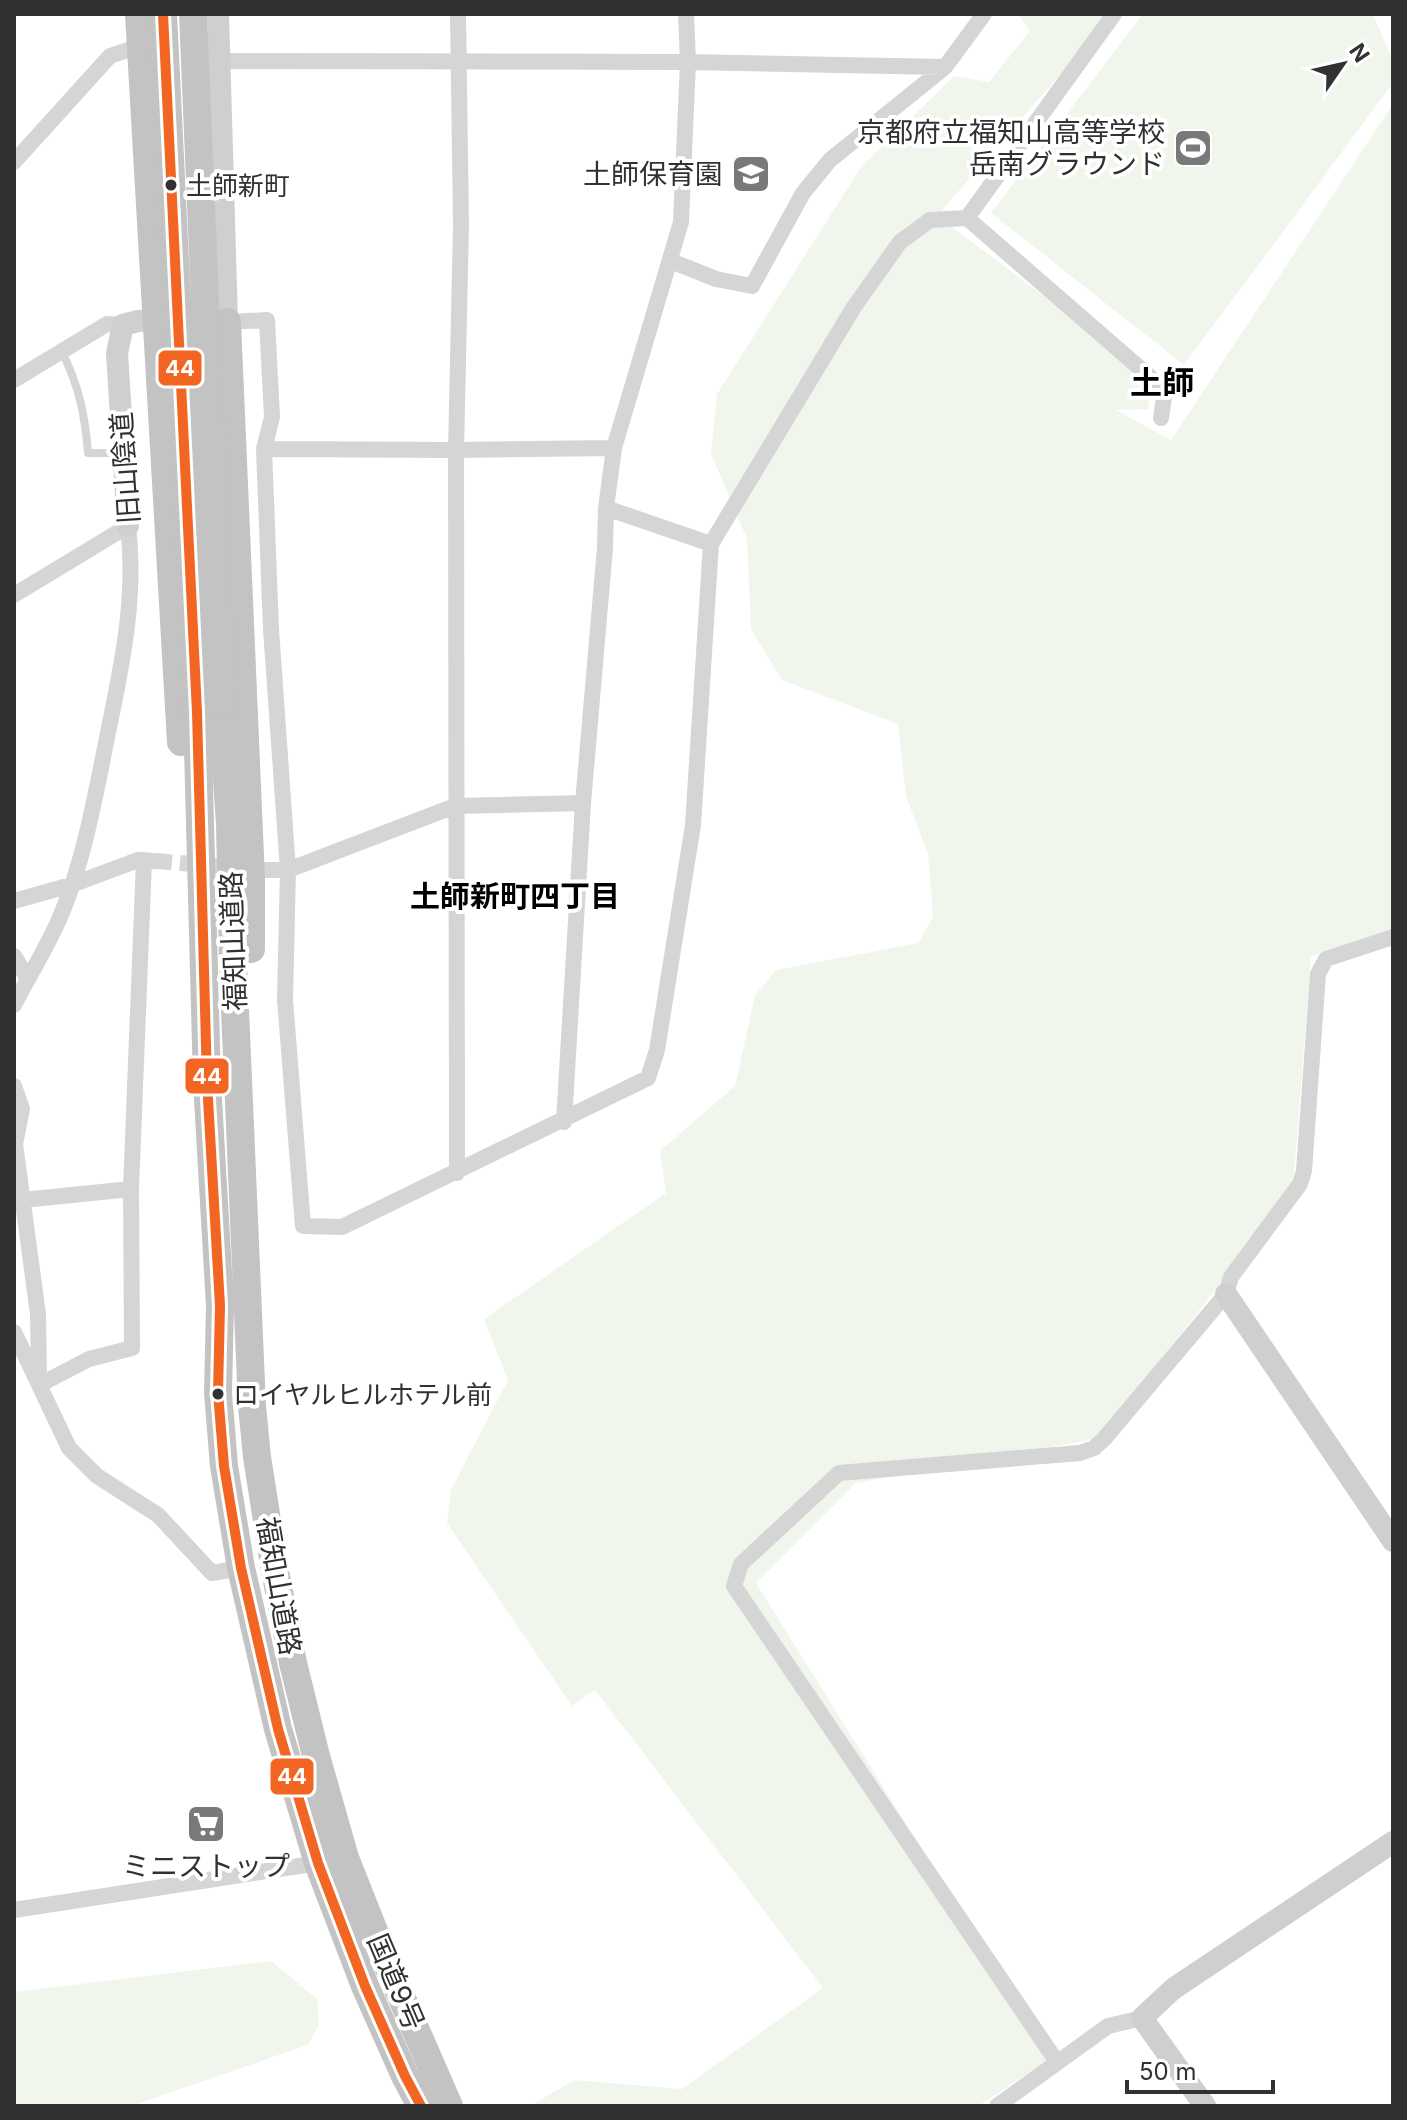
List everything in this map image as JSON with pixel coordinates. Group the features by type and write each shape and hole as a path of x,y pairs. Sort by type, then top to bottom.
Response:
{"highway":[{"path":"139,14 186,819 187,1058 206,1341 218,1393"},
{"name":"福知山道路","path":"163,14 210,709 230,824 252,1406 275,1571 331,1861"},
{"name":"福知山道路","path":"193,14 210,709 207,1082 220,1306 218,1393 224,1466 241,1568 278,1729 331,1861"},
{"path":"227,322 251,879 252,1406"},
{"name":"国道9号","path":"331,1861 365,1986 421,2106"},
{"name":"国道9号","path":"331,1861 389,1969 449,2106"}],"street":[{"path":"218,14 227,322"},
{"path":"457,1173 456,450 461,226 458,14"},
{"path":"564,1122 583,803 606,508 614,448 681,222 688,62 686,14"},
{"path":"671,261 716,279 752,286 803,193 830,160 945,67 984,14"},
{"path":"967,218 1114,14"},
{"path":"14,162 110,56 140,46"},
{"path":"219,61 688,62 945,67"},
{"path":"14,380 107,324 123,325 155,319 267,320 272,417 264,449 271,629 288,870 285,1000 303,1226 342,1227 564,1122 648,1078 657,1050 693,825 711,544 854,307 900,242 930,220 967,218 1165,390 1161,418"},
{"name":"旧山陰道","path":"14,1005 58,923 71,885 100,780 127,640 132,559 117,353 123,325"},
{"path":"264,449 614,448"},
{"path":"606,508 711,544"},
{"path":"14,595 128,526"},
{"path":"266,870 288,870 455,806 583,803"},
{"path":"14,901 71,885 138,860 150,860 131,1189 132,1348 89,1359 39,1385"},
{"path":"1057,2062 734,1586 741,1564 839,1473 1080,1453 1094,1448 1226,1294 1231,1277 1300,1184 1304,1171 1318,974 1326,959 1393,937"},
{"path":"14,956 28,979"},
{"path":"14,1086 22,1109 15,1144 38,1314 39,1385"},
{"path":"23,1200 131,1189"},
{"path":"1226,1294 1393,1541"},
{"path":"14,1332 69,1448 97,1476 158,1515 212,1573 241,1568"},
{"path":"997,2106 1108,2026 1142,2018 1173,1989 1393,1842"},
{"path":"14,1910 331,1861"},
{"path":"1142,2018 1205,2106"}],"lane":[{"path":"62,351 76,381 88,453 122,453"}],"shaded area":[{"path":"1018,14 1113,14 937,216 1153,377 1148,409 1116,410 1171,440 1393,104 1393,929 1311,956 1293,1190 1100,1438 856,1483 756,1583 1052,2058 978,2106 530,2106 574,2080 682,2089 823,1988 595,1690 572,1706 447,1523 451,1490 508,1380 484,1319 666,1193 660,1151 735,1086 755,995 776,970 918,943 933,917 928,854 906,796 898,724 782,680 751,629 747,539 711,454 717,394 861,167 954,76 989,82 1030,31"},
{"name":"京都府立福知山高等学校 岳南グラウンド","path":"1143,14 1373,14 1393,61 1393,83 1184,365 991,213"},
{"path":"271,1961 317,1999 319,2025 308,2045 131,2106 14,2106 14,1992"}],"tunnel":[{"path":"156,861 238,868"}],"transit line":[{"name":"44","path":"163,14 197,712 207,1082 220,1306 218,1393 224,1466 241,1568 278,1729 318,1863 365,1986 421,2106"}],"place":[{"name":"京都府立福知山高等学校 岳南グラウンド","path":"1193,148"},
{"name":"土師保育園","path":"751,174"},
{"name":"土師新町","path":"171,185"},
{"name":"ロイヤルヒルホテル前","path":"218,1394"},
{"name":"ミニストップ","path":"206,1824"}],"district":[{"name":"土師","path":"1162,383"},
{"name":"土師新町四丁目","path":"515,897"}]}
